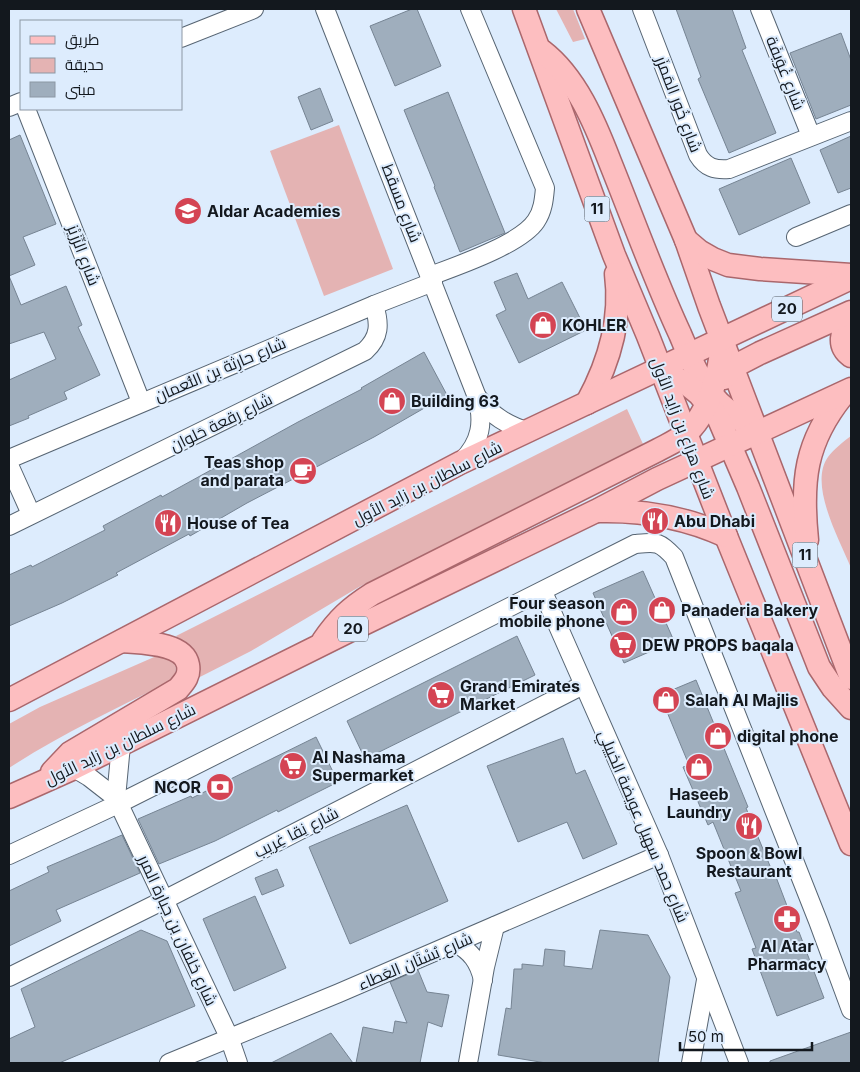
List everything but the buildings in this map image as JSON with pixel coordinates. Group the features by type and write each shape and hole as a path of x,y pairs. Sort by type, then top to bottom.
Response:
{"main road":[{"name":"شارع هزاع بن زايد الأول","path":"524,9 614,256 851,844"},
{"name":"11","path":"588,9 686,240 722,340 851,678"},
{"path":"538,48 549,56 563,72 580,97 598,131 670,311 722,424 818,667 851,708"},
{"path":"686,240 699,251 728,265 851,276"},
{"path":"587,404 605,368 611,349 618,286 614,256"},
{"name":"شارع سلطان بن زايد الأول","path":"9,700 460,463 722,340 851,276"},
{"path":"319,646 334,625 352,607 372,594 658,450 686,434 720,383 733,368 760,353 851,312"},
{"path":"851,319 842,332 841,341 844,349 851,356"},
{"path":"696,460 702,420 719,367 722,340"},
{"path":"660,369 710,399 758,432"},
{"path":"811,569 805,503 809,456 823,422 848,390"},
{"name":"شارع سلطان بن زايد الأول","path":"9,797 121,745 596,511 657,478 848,390"},
{"path":"596,511 623,511 667,516 693,523 726,536"},
{"path":"46,780 70,753 178,689 186,681 188,664 179,651 160,645 122,641"}],"street":[{"path":"182,38 254,9"},
{"name":"شارع مسقط","path":"325,9 477,397 481,419 478,440 470,453 460,463"},
{"name":"شارع حارِثة بن النُّعمان","path":"9,459 374,305 519,238 529,230 537,220 546,188 470,9"},
{"name":"شارع خُور المَمزَر","path":"642,9 698,155 709,168 719,170 730,169 851,120"},
{"name":"شارع غُوَيفَة","path":"760,9 811,136"},
{"name":"شارع الرِّزَيْز","path":"26,110 142,402"},
{"path":"796,237 851,214"},
{"name":"شارع رِقعة حَلوان","path":"9,526 365,351 376,339 378,331 379,323 374,305"},
{"name":"شارع مسقط","path":"477,397 487,410 500,420 529,432"},
{"path":"9,466 31,514"},
{"path":"9,855 543,592 635,544 651,542 662,545 674,557 815,912 851,1010"},
{"name":"شارع حمد سهيل عويضة الخييلي","path":"543,592 659,855 706,980 740,1063"},
{"name":"شارع نِقا غِريب","path":"9,977 164,900 583,685"},
{"path":"117,801 121,745"},
{"name":"شارع خلفان بن جبارة المرر","path":"74,768 89,777 117,801 229,1038 238,1063"},
{"name":"شارع بُسْتَان العَطاء","path":"169,1063 339,993 659,855"},
{"path":"468,1063 494,926"},
{"path":"455,943 464,948 477,962 483,980"},
{"path":"691,1063 706,980"}],"green space":[{"path":"556,9 573,9 585,39 573,42"},
{"path":"339,125 393,269 324,296 270,151"},
{"path":"627,409 643,444 359,587 251,651 194,680 193,660 190,650 176,636"},
{"path":"851,436 851,568 828,512 822,482 823,469 828,457"},
{"path":"161,654 175,661 175,673 168,683 67,733 9,768 9,724 40,707"}],"place":[{"name":"Aldar Academies","path":"188,211"},
{"name":"KOHLER","path":"543,325"},
{"name":"Building 63","path":"392,401"},
{"name":"Teas shop and parata","path":"303,471"},
{"name":"Abu Dhabi","path":"655,521"},
{"name":"House of Tea","path":"168,523"},
{"name":"Panaderia Bakery","path":"662,610"},
{"name":"Four season mobile phone","path":"624,612"},
{"name":"DEW PROPS baqala","path":"623,645"},
{"name":"Grand Emirates Market","path":"441,695"},
{"name":"Salah Al Majlis","path":"666,700"},
{"name":"digital phone","path":"718,736"},
{"name":"Al Nashama Supermarket","path":"293,766"},
{"name":"Haseeb Laundry","path":"699,767"},
{"name":"NCOR","path":"220,787"},
{"name":"Spoon & Bowl Restaurant","path":"749,826"},
{"name":"Al Atar Pharmacy","path":"787,919"}]}
